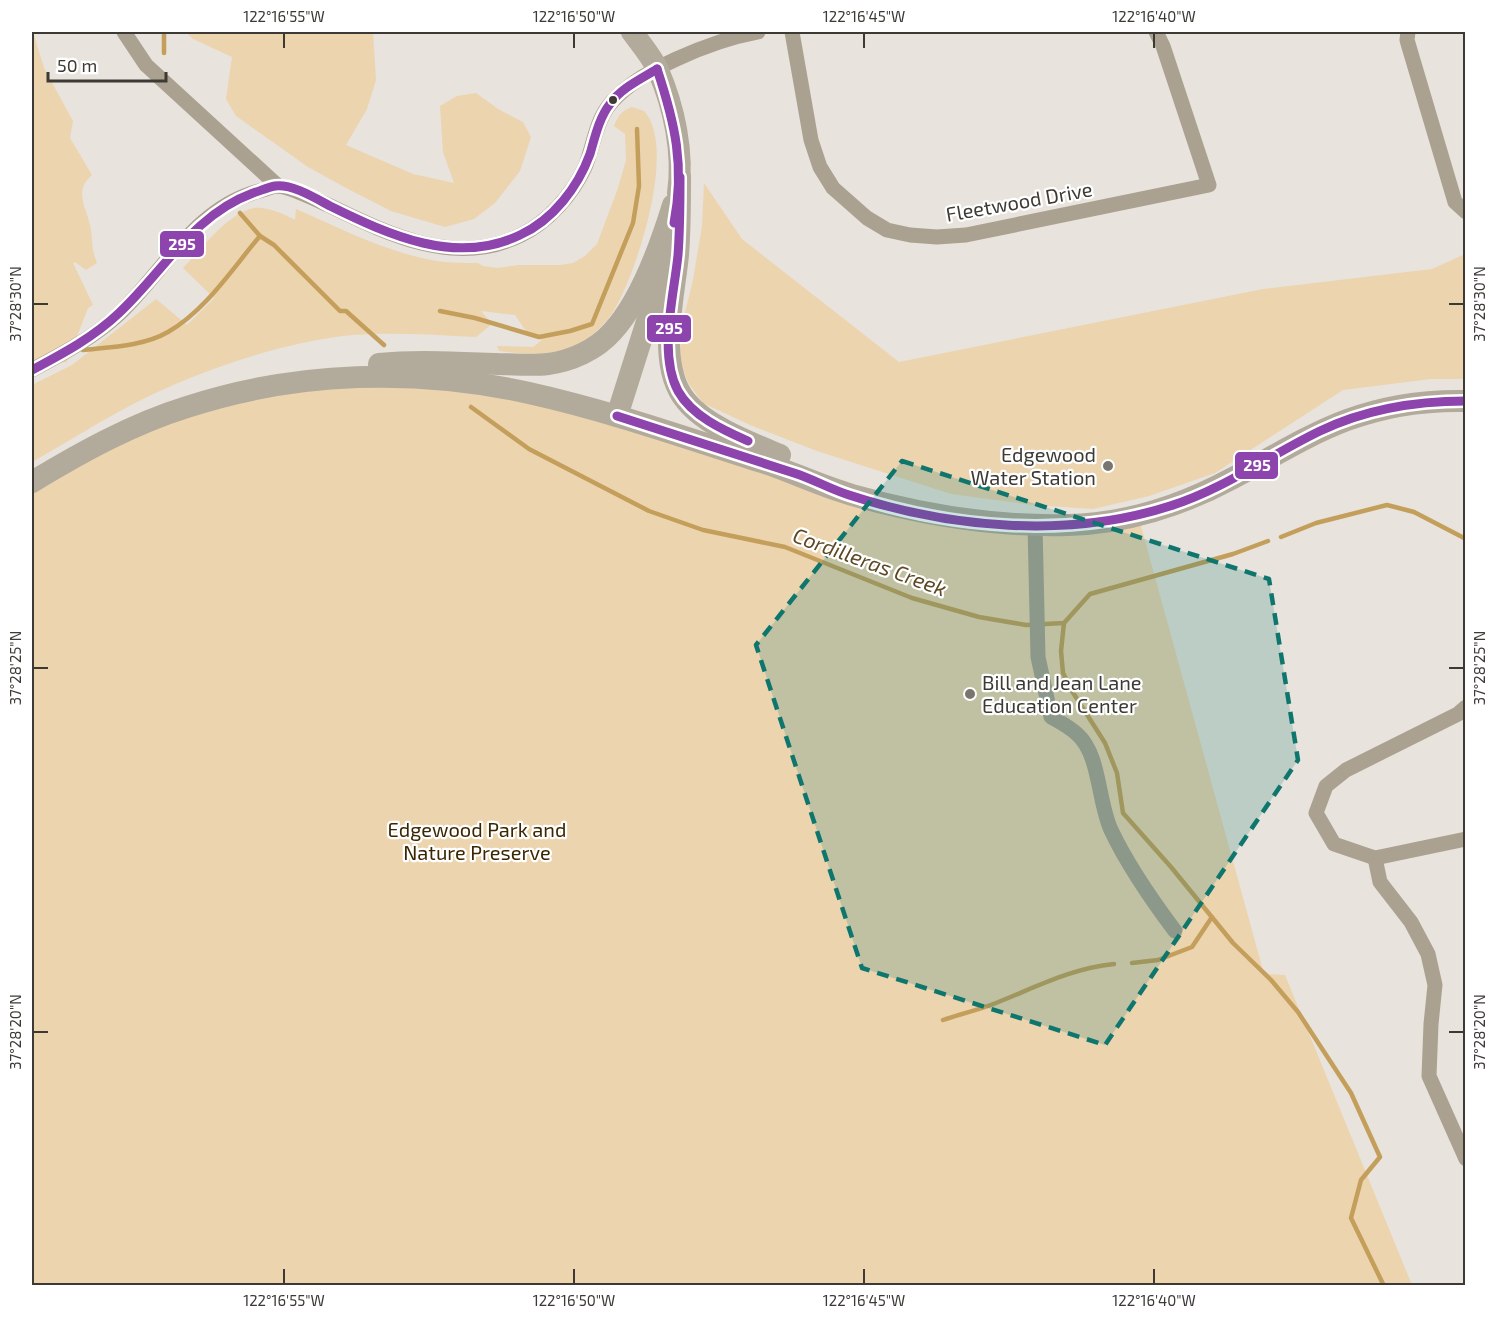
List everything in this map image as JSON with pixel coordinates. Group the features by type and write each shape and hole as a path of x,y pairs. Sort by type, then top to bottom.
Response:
{"main road":[{"path":"632,32 657,69 674,126 680,177 678,253 669,351 673,380 687,403 716,424 759,446 942,517"},
{"path":"32,482 75,457 184,407 291,382 329,370 420,361 547,364 583,353 611,334 623,319 666,229 680,177"},
{"path":"617,416 669,252 680,177"},
{"path":"291,382 384,377 437,379 531,393 617,416 793,473 848,494 942,517 989,523 1035,525 1106,522 1170,506 1230,480 1320,431 1350,419 1381,409 1413,404 1466,401"}],"street":[{"path":"124,32 146,65 278,186 310,197 378,230 419,243 456,250 496,245 522,235 548,217 568,194 585,167 605,110 620,92 657,69 734,36 758,32"},
{"name":"Fleetwood Drive","path":"792,32 811,141 820,167 833,188 867,218 887,230 937,237 966,235 1209,185 1163,46 1156,32"},
{"path":"1408,32 1407,40 1443,168 1455,202 1466,212"},
{"path":"32,370 70,350 116,316 199,224 225,205 249,194 278,186"},
{"path":"1035,525 1038,657 1051,717 1079,736 1086,744 1109,827 1138,879 1175,931"},
{"path":"1466,707 1458,714 1346,770 1326,786 1316,813 1334,844 1375,858 1466,839"},
{"path":"1375,858 1380,882 1411,922 1428,954 1436,985 1431,1024 1429,1076 1466,1159"}],"highlighted area":[{"path":"902,461 1269,579 1298,760 1105,1045 862,968 756,645"}],"green space":[{"path":"32,32 44,68 73,121 70,138 92,175 86,181 82,194 97,263 86,270 75,262 73,263 93,305 88,308 67,362 32,366"},
{"path":"186,32 373,32 376,80 367,109 346,145 413,174 454,183 443,152 440,106 457,96 476,93 498,109 523,122 531,137 520,171 495,203 474,219 445,227 391,211 308,167 236,116 226,99 232,57 193,39"},
{"path":"632,107 644,111 653,129 657,153 650,212 632,270 613,312 598,330 577,345 555,352 533,354 499,351 497,346 533,347 542,340 526,331 515,315 481,311 492,324 476,337 368,334 326,338 298,344 212,369 159,391 32,462 32,385 72,365 156,299 187,325 214,298 183,268 225,224 244,211 264,208 295,220 296,209 379,245 437,261 478,263 498,268 573,263 585,256 597,244 626,160 625,134 614,126 620,114"},
{"path":"704,183 742,239 899,362 1263,289 1432,269 1465,254 1465,379 1431,379 1343,390 1215,473 1149,496 1093,509 1033,505 951,494 817,451 750,425 703,403 689,384 680,364 681,329 693,280 702,226"},
{"name":"Edgewood Park and Nature Preserve","path":"486,385 942,517 1138,515 1264,974 1285,975 1412,1285 32,1286 32,482 75,457 256,390"}],"waterway":[{"path":"164,32 164,53"},
{"path":"440,311 475,318 539,337 592,324 633,223 639,186 637,129"},
{"name":"Cordilleras Creek","path":"240,213 260,236 274,245 340,311 346,311 384,345"},
{"name":"Cordilleras Creek","path":"83,350 138,343 159,337 182,323 206,301 260,236"},
{"name":"Cordilleras Creek","path":"471,407 529,449 649,511 703,530 785,547 912,598 979,617 1026,625 1064,623 1090,594 1233,554 1268,541"},
{"name":"Cordilleras Creek","path":"1281,537 1316,523 1387,505 1414,512 1466,539"},
{"path":"1064,623 1061,651 1063,673 1105,743 1117,773 1123,813 1233,943 1271,980 1298,1012 1351,1093 1380,1157 1361,1180 1351,1218 1384,1286"},
{"path":"1132,963 1158,960 1192,947 1212,917"},
{"path":"943,1020 990,1005 1068,974 1114,964"}],"transit line":[{"name":"295","path":"657,69 669,108 678,163 679,182 674,223"},
{"name":"295","path":"32,370 109,322 135,297 180,246 213,215 232,203 270,187 282,186 296,189 352,217 423,243 472,248 496,244 520,235 543,221 571,190 585,166 603,115 615,98 632,84 657,69"},
{"name":"295","path":"680,177 678,255 668,342 672,376 678,391 691,408 719,427 748,441"},
{"name":"295","path":"617,416 794,473 842,493 888,506 968,522 1050,526 1091,523 1131,516 1190,499 1228,481 1301,440 1355,417 1410,405 1466,401"}],"place":[{"name":"Edgewood Water Station","path":"1108,466"},
{"name":"Bill and Jean Lane Education Center","path":"970,694"}]}
